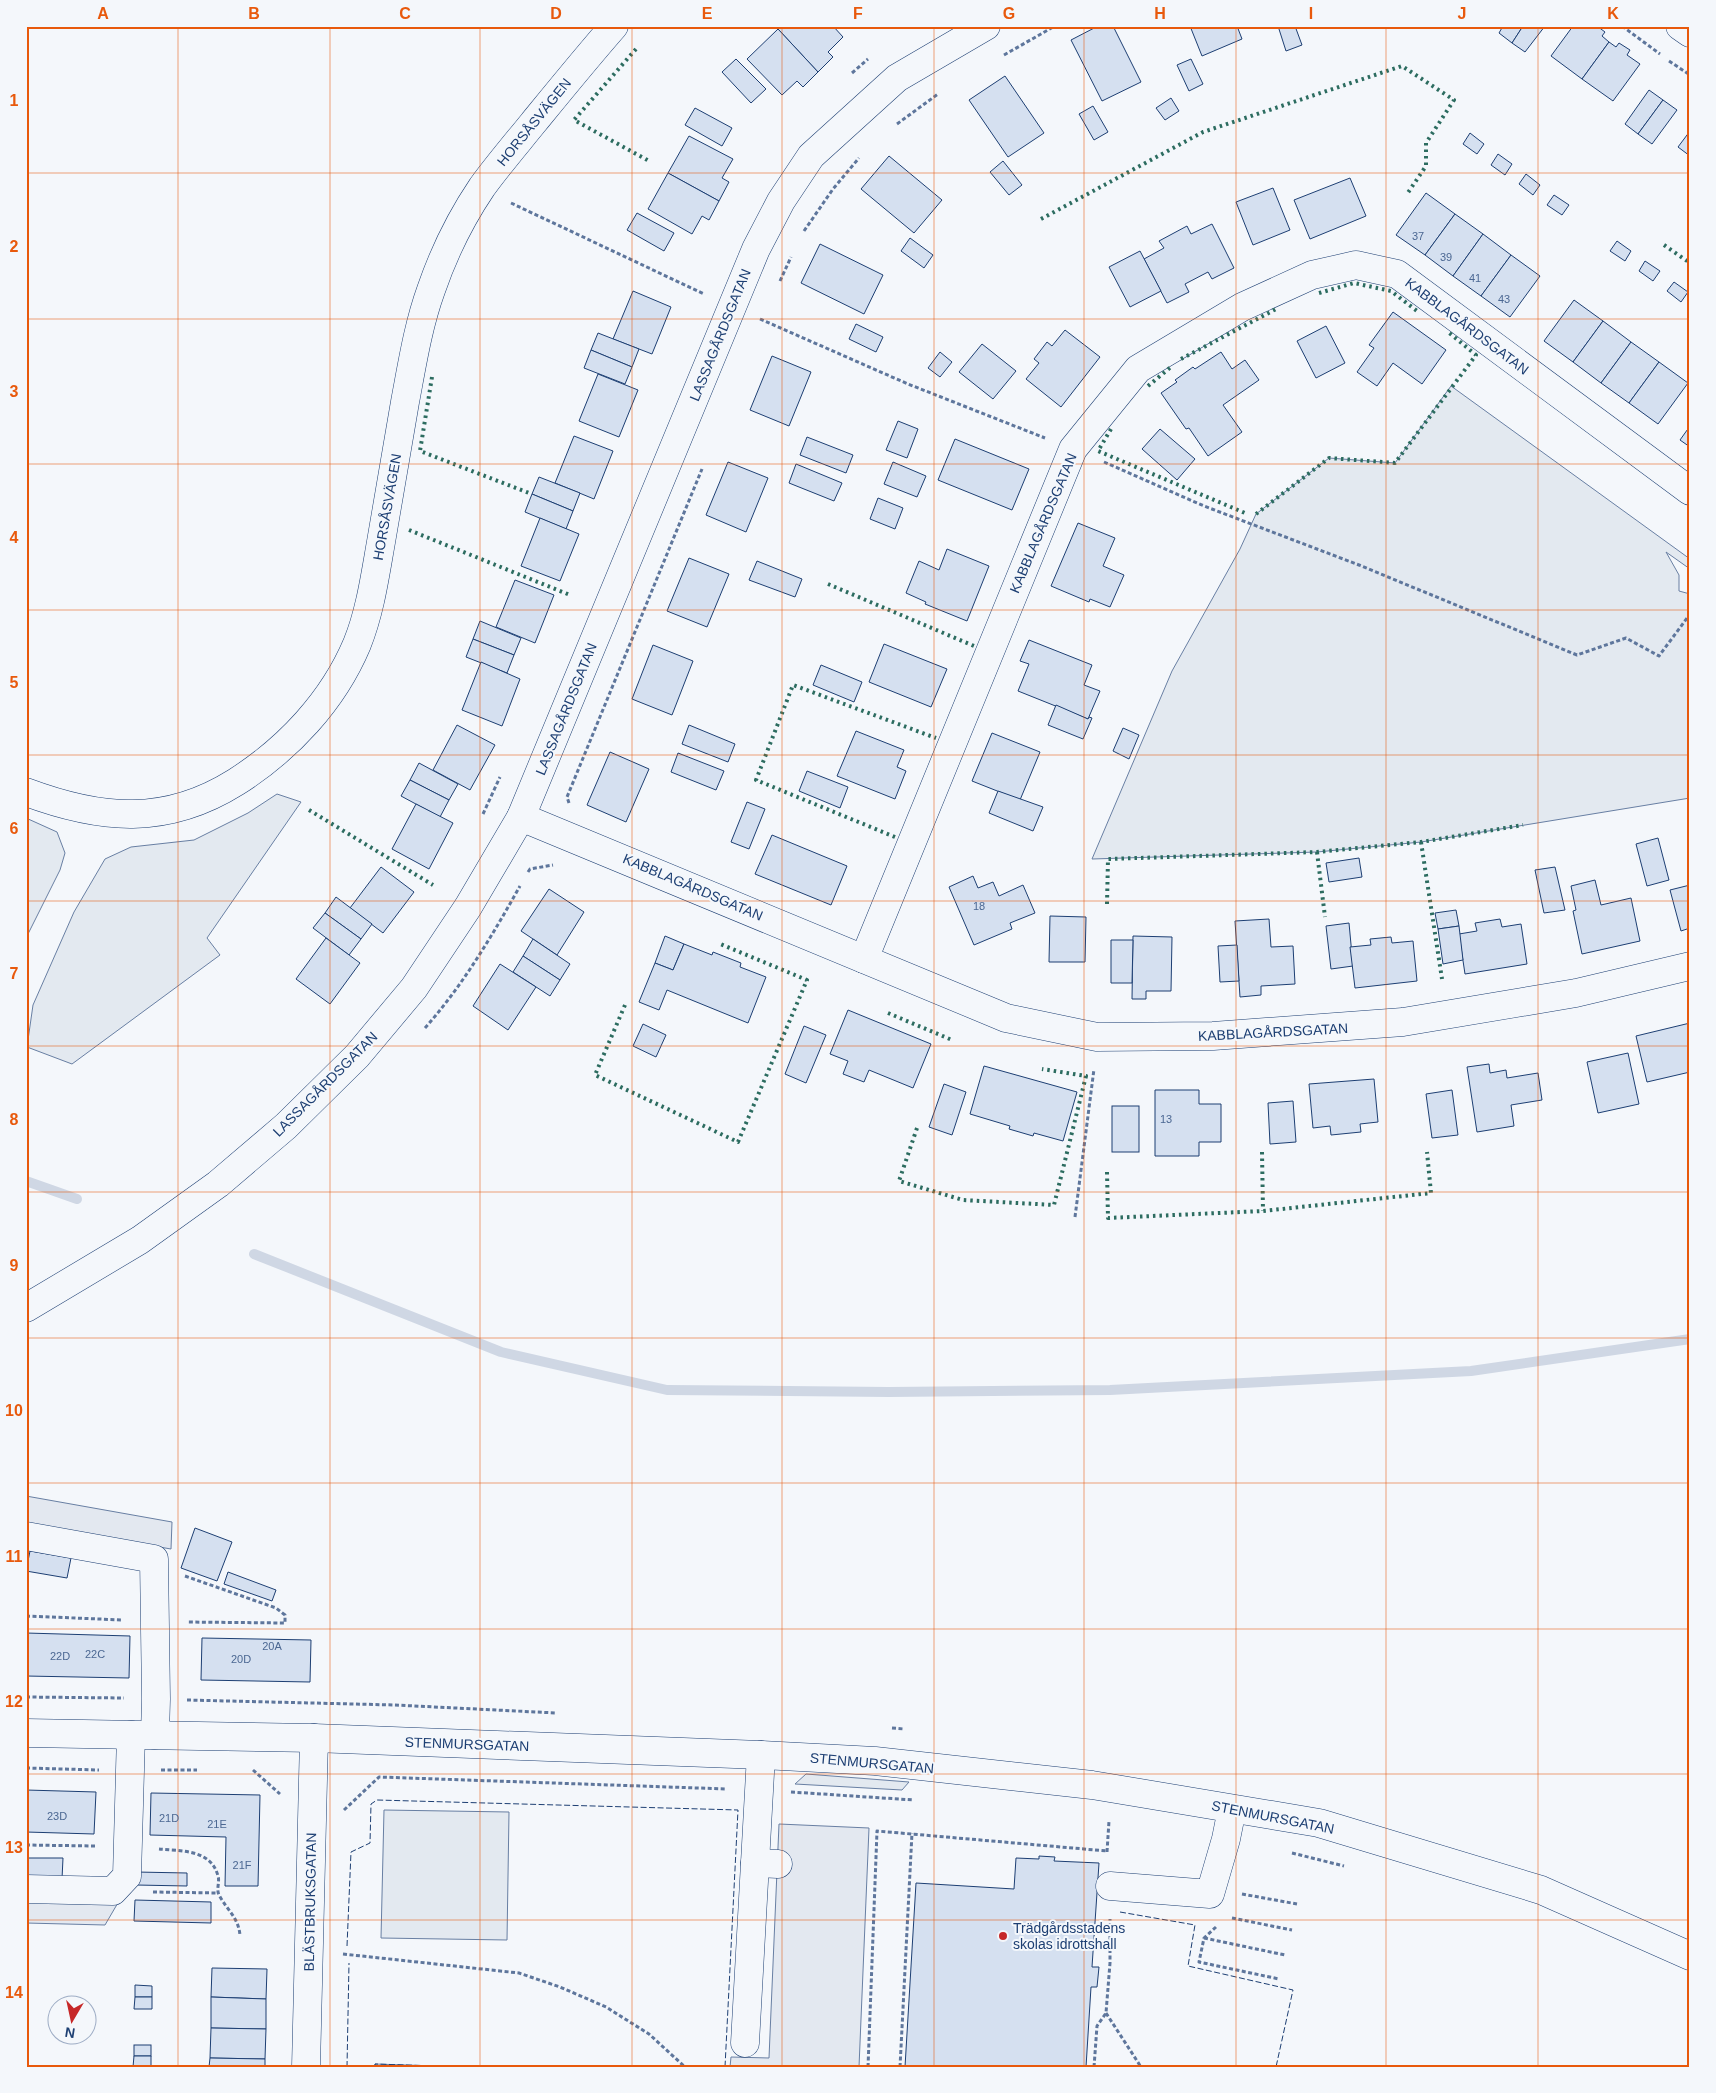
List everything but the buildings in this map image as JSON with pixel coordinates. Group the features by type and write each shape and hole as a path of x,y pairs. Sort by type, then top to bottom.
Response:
{"street":[{"name":"HORSÅSVÄGEN","path":"26,792 87,810 121,814 158,813 187,806 217,794 252,771 287,743 316,711 341,676 357,642 371,598 415,351 431,290 441,266 460,225 482,188 584,60 614,26"},
{"name":"LASSAGÅRDSGATAN","path":"26,1308 140,1240 218,1184 286,1126 343,1070 414,988 468,907 521,816 756,249 781,201 811,156 897,78 986,26"},
{"path":"1680,26 1690,33"},
{"name":"KABBLAGÅRDSGATAN","path":"864,959 1073,449 1138,369 1242,307 1312,275 1356,265 1397,274 1690,491"},
{"name":"KABBLAGÅRDSGATAN","path":"521,816 1006,1018 1097,1037 1213,1036 1403,1022 1576,993 1690,966"},
{"path":"26,1536 154,1558 156,1699 143,1735 127,1876 113,1891 26,1889"},
{"name":"STENMURSGATAN","path":"26,1733 314,1738 761,1755 875,1761 1073,1783 1319,1823 1541,1890 1690,1956"},
{"name":"BLÄSTBRUKSGATAN","path":"306,2067 314,1738"},
{"path":"745,2043 761,1954 767,1864 759,1790 761,1755"},
{"path":"1110,1886 1210,1894 1226,1839 1232,1808"}],"path":[{"path":"997,59 1055,26"},
{"path":"1622,26 1690,75"},
{"path":"848,77 861,63 876,54"},
{"path":"894,126 939,93"},
{"path":"803,232 833,189 861,156"},
{"path":"778,284 794,248"},
{"path":"698,302 705,285"},
{"path":"763,321 767,312"},
{"path":"569,805 567,797 703,468"},
{"path":"1659,656 1690,614"},
{"path":"479,822 504,770"},
{"path":"421,1033 446,1004 493,935 530,870 554,865"},
{"path":"1085,1066 1104,1069"},
{"path":"1075,1217 1094,1068"},
{"path":"154,1566 276,1608 285,1615 285,1623"},
{"path":"344,1820 344,1810 379,1777 759,1790 916,1800"},
{"path":"1100,1819 1119,1822"},
{"path":"1094,2067 1097,2026 1106,2013 1110,1963 1110,1886 1107,1851 1109,1821"},
{"path":"868,2067 877,1831 1107,1851"},
{"path":"900,2067 912,1833"},
{"path":"1289,1853 1346,1867"},
{"path":"120,1883 134,1891 218,1893 240,1926 240,1936"},
{"path":"1241,1894 1297,1904"},
{"path":"1226,1917 1292,1930"},
{"path":"1221,1922 1204,1938 1199,1962 1279,1979"},
{"path":"1204,1938 1285,1955"},
{"path":"342,1963 343,1944"},
{"path":"342,1954 519,1973 606,2007 649,2034 685,2067"},
{"path":"1106,2013 1141,2067"}],"shaded area":[{"path":"1451,386 1690,559 1690,569 1666,552 1679,575 1679,591 1690,594 1690,798 1421,842 1317,852 1092,859 1172,671 1240,549 1256,514 1329,458 1395,463"},
{"path":"277,794 301,802 207,938 220,955 72,1064 27,1047 33,1005 74,912 105,859 131,847 194,840 248,813"},
{"path":"26,818 57,832 65,853 60,870 26,938"},
{"path":"26,1496 172,1522 171,1549 26,1524"},
{"path":"806,1774 909,1782 902,1790 795,1784"},
{"path":"384,1810 509,1812 507,1940 381,1938"},
{"path":"779,1824 869,1828 859,2067 730,2067 731,2057 769,2058"},
{"path":"26,1898 119,1901 105,1925 26,1923"},
{"path":"375,2064 467,2067 375,2067"}],"waterway":[{"path":"26,1181 77,1199"},
{"path":"254,1254 501,1352 667,1390 889,1392 1110,1390 1471,1371 1690,1339"}],"hedge":[{"path":"636,49 574,120 651,162"},
{"path":"1041,219 1203,132 1402,66 1454,100 1426,143 1426,166 1407,194"},
{"path":"1664,245 1690,263"},
{"path":"1319,293 1354,283 1391,291 1417,311"},
{"path":"1181,359 1278,308"},
{"path":"1256,514 1329,458 1395,463 1476,355 1447,331"},
{"path":"1148,386 1172,366"},
{"path":"432,377 420,451 529,493"},
{"path":"1111,429 1098,451 1245,513"},
{"path":"409,530 570,595"},
{"path":"828,584 974,646"},
{"path":"895,837 756,780 793,685 936,738"},
{"path":"309,810 433,885"},
{"path":"1107,904 1108,859 1317,852 1421,842 1523,825"},
{"path":"1421,842 1442,979"},
{"path":"1317,852 1325,917"},
{"path":"625,1005 595,1075 738,1142 807,980 718,943"},
{"path":"888,1013 952,1040"},
{"path":"917,1128 899,1181 963,1200 1054,1205 1086,1076 1042,1069"},
{"path":"1262,1152 1263,1211"},
{"path":"1107,1172 1108,1218 1263,1211 1431,1193 1427,1152"}],"fence":[{"path":"347,1946 351,1852 370,1843 371,1804 377,1800 738,1810 725,2067"},
{"path":"1120,1912 1195,1925 1188,1966 1293,1990 1276,2067"},
{"path":"347,2067 349,1963"},
{"path":"375,2067 375,2064 467,2067"}],"place":[{"name":"Trädgårdsstadens skolas idrottshall","path":"1003,1936"}]}
